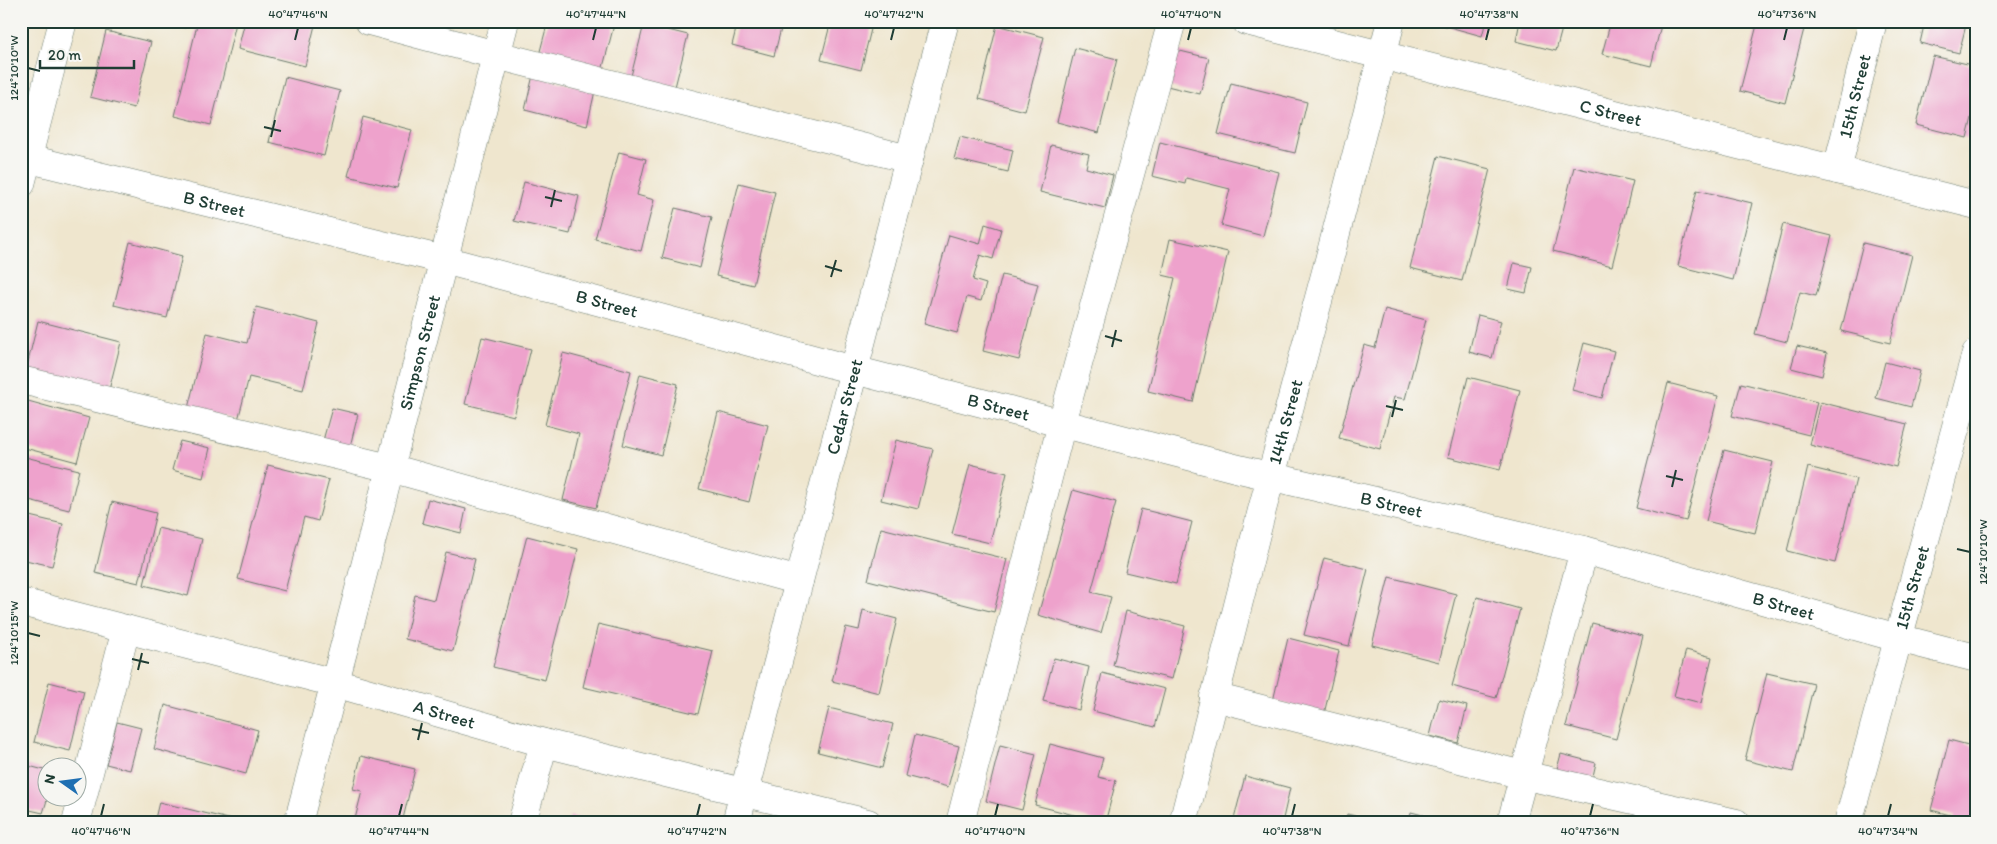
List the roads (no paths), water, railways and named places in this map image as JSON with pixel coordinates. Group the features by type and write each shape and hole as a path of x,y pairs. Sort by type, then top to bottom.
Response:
{"street":[{"path":"21,184 25,158 63,21"},
{"path":"368,21 909,159"},
{"name":"Simpson Street","path":"298,823 505,21"},
{"name":"Cedar Street","path":"736,823 945,21"},
{"path":"960,823 1062,424 1172,21"},
{"name":"C Street","path":"1246,21 1976,205"},
{"name":"14th Street","path":"1183,823 1270,477 1391,21"},
{"name":"15th Street","path":"1837,170 1873,21"},
{"name":"B Street","path":"25,158 444,260 854,370 1270,477 1584,550 1976,658"},
{"name":"15th Street","path":"1848,823 1976,353"},
{"path":"21,380 390,468 799,581"},
{"path":"1511,823 1584,550"},
{"name":"A Street","path":"21,602 335,683 544,743 868,823"},
{"path":"76,823 126,629"},
{"path":"1214,697 1523,775 1736,823"},
{"path":"522,823 544,743"}]}
